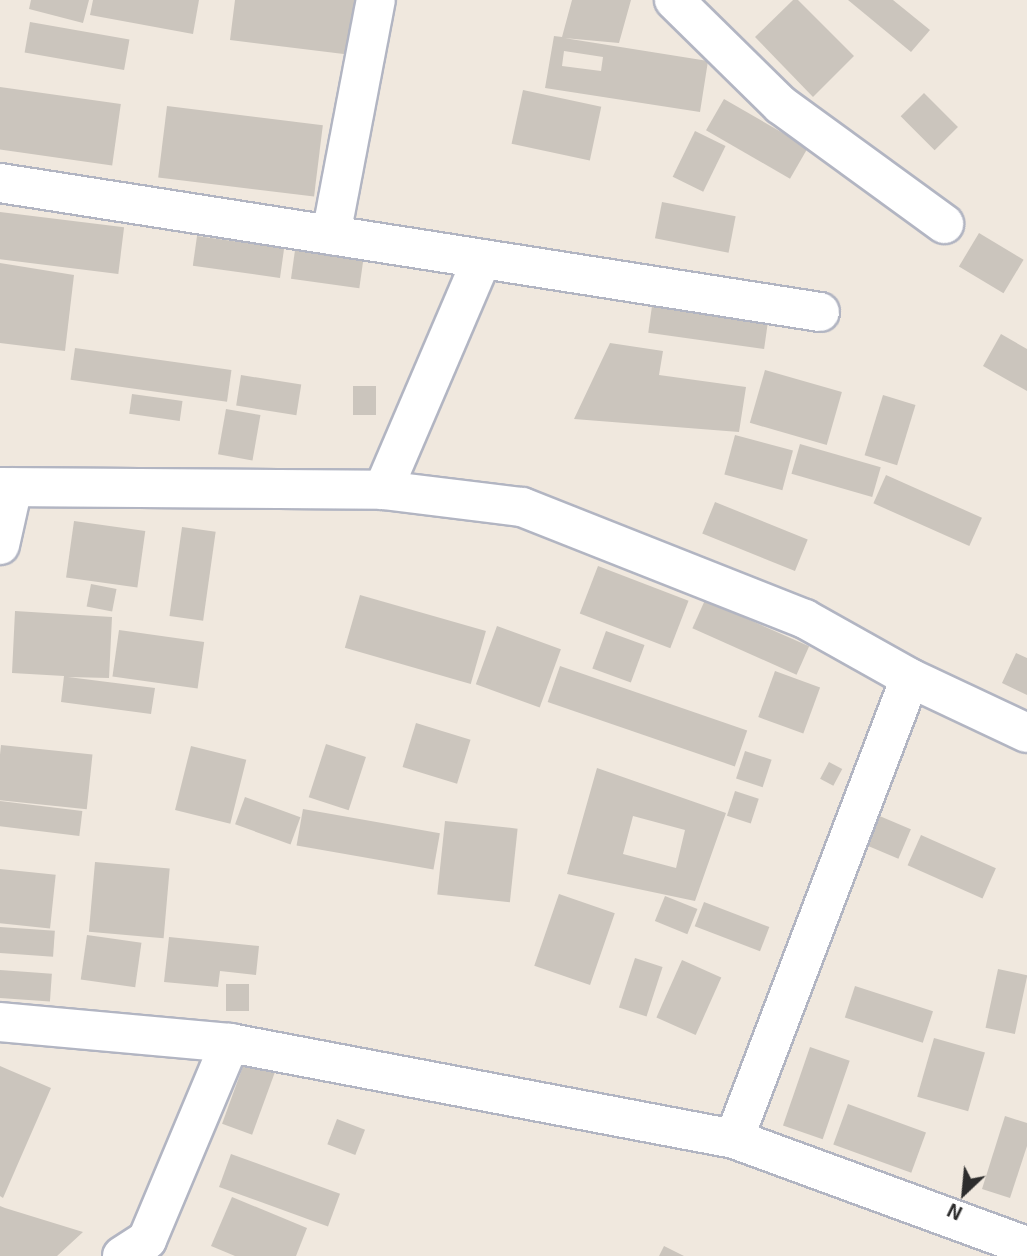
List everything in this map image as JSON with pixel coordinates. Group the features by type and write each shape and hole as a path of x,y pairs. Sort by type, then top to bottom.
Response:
{"street":[{"path":"331,235 376,0"},
{"path":"674,0 780,105 944,224"},
{"path":"0,183 820,312"},
{"path":"383,490 482,259"},
{"path":"0,545 6,487 383,490 522,507 805,620 910,678 1027,733"},
{"path":"734,1139 910,678"},
{"path":"0,1022 230,1043 734,1139 1027,1246"},
{"path":"122,1256 147,1240 230,1043"}],"building":[{"path":"31,0 89,0 83,23 29,9"},
{"path":"93,0 199,0 193,34 90,15"},
{"path":"235,0 366,0 360,56 230,40"},
{"path":"572,0 631,0 619,43 564,38 708,61 700,112 545,88 554,36 562,37","holes":["564,51 603,57 601,71 562,66"]},
{"path":"793,0 798,0 854,56 813,97 755,37"},
{"path":"848,0 893,0 930,30 911,52"},
{"path":"30,22 129,40 124,70 25,53"},
{"path":"0,87 121,104 112,165 0,150"},
{"path":"523,90 601,107 590,160 512,144"},
{"path":"924,93 958,127 935,150 901,116"},
{"path":"724,99 808,148 790,179 706,130"},
{"path":"167,106 323,125 314,197 158,177"},
{"path":"695,131 726,146 703,192 673,177"},
{"path":"662,202 736,216 729,253 655,238"},
{"path":"0,212 124,227 118,274 0,259"},
{"path":"979,233 1024,260 1003,293 959,266"},
{"path":"197,236 284,248 280,278 193,266"},
{"path":"296,243 364,253 359,288 291,279"},
{"path":"0,263 74,275 65,351 0,343"},
{"path":"652,306 768,322 764,349 648,333"},
{"path":"1001,334 1027,349 1027,391 983,366"},
{"path":"610,343 663,351 659,375 746,387 739,432 574,419"},
{"path":"75,348 231,370 227,402 71,380"},
{"path":"765,370 842,392 827,445 750,423"},
{"path":"241,375 301,385 296,415 236,406"},
{"path":"353,386 376,386 376,415 353,415"},
{"path":"132,394 183,401 180,421 129,414"},
{"path":"883,395 916,405 897,465 865,455"},
{"path":"226,409 260,415 252,460 218,454"},
{"path":"735,435 793,451 782,490 724,475"},
{"path":"800,444 881,467 872,497 791,474"},
{"path":"886,475 982,518 969,546 873,503"},
{"path":"715,502 808,539 795,571 702,534"},
{"path":"74,521 145,531 137,587 66,577"},
{"path":"182,527 216,532 203,621 169,616"},
{"path":"598,566 689,601 670,648 580,614"},
{"path":"91,584 117,589 112,612 87,607"},
{"path":"360,595 486,631 471,684 345,648"},
{"path":"705,600 809,646 797,675 692,628"},
{"path":"15,611 112,617 109,678 68,677 155,688 151,714 61,702 64,676 12,673"},
{"path":"497,626 561,649 540,708 476,684"},
{"path":"119,630 204,642 198,689 112,677"},
{"path":"606,631 645,645 631,683 592,669"},
{"path":"1016,653 1027,658 1027,695 1002,683"},
{"path":"560,666 747,730 735,766 548,702"},
{"path":"775,671 820,687 803,733 758,717"},
{"path":"416,723 471,740 457,784 403,767"},
{"path":"326,744 366,757 349,810 309,797"},
{"path":"1,745 92,755 87,809 0,800"},
{"path":"191,746 246,760 230,824 175,810"},
{"path":"745,751 772,760 763,787 736,779"},
{"path":"829,762 842,769 833,786 820,779"},
{"path":"597,768 726,813 695,901 567,874","holes":["633,816 685,830 676,868 623,854"]},
{"path":"735,791 759,799 751,823 727,816"},
{"path":"245,797 300,817 291,844 235,824"},
{"path":"0,801 82,811 79,836 0,826"},
{"path":"303,809 440,833 433,870 297,845"},
{"path":"863,809 911,829 898,859 850,838"},
{"path":"445,821 518,829 510,902 437,895"},
{"path":"921,835 996,868 982,898 908,865"},
{"path":"95,862 170,869 164,938 89,932"},
{"path":"0,869 56,875 50,929 0,923"},
{"path":"559,894 615,913 590,985 534,966"},
{"path":"665,896 697,909 687,934 655,921"},
{"path":"704,902 769,927 760,951 695,926"},
{"path":"0,927 55,931 53,957 0,953"},
{"path":"87,935 141,943 135,987 81,980"},
{"path":"169,937 259,946 256,975 220,971 218,987 164,982"},
{"path":"635,958 663,967 647,1016 619,1007"},
{"path":"682,960 721,977 696,1035 656,1018"},
{"path":"998,969 1027,975 1015,1034 986,1028"},
{"path":"0,970 52,974 50,1002 0,998"},
{"path":"226,984 249,984 249,1011 226,1011"},
{"path":"855,986 933,1011 923,1043 845,1017"},
{"path":"934,1038 985,1053 968,1111 917,1097"},
{"path":"810,1047 850,1061 823,1139 783,1125"},
{"path":"246,1058 276,1069 252,1135 222,1124"},
{"path":"0,1066 51,1088 3,1198 0,1196"},
{"path":"848,1104 926,1132 911,1173 833,1144"},
{"path":"1005,1116 1027,1123 1027,1146 1010,1198 982,1189"},
{"path":"337,1119 365,1130 355,1155 327,1144"},
{"path":"231,1154 340,1194 328,1227 219,1187"},
{"path":"232,1197 307,1228 296,1256 235,1256 211,1246"},
{"path":"0,1206 83,1232 57,1256 0,1256"},
{"path":"664,1246 684,1256 659,1256"}]}
